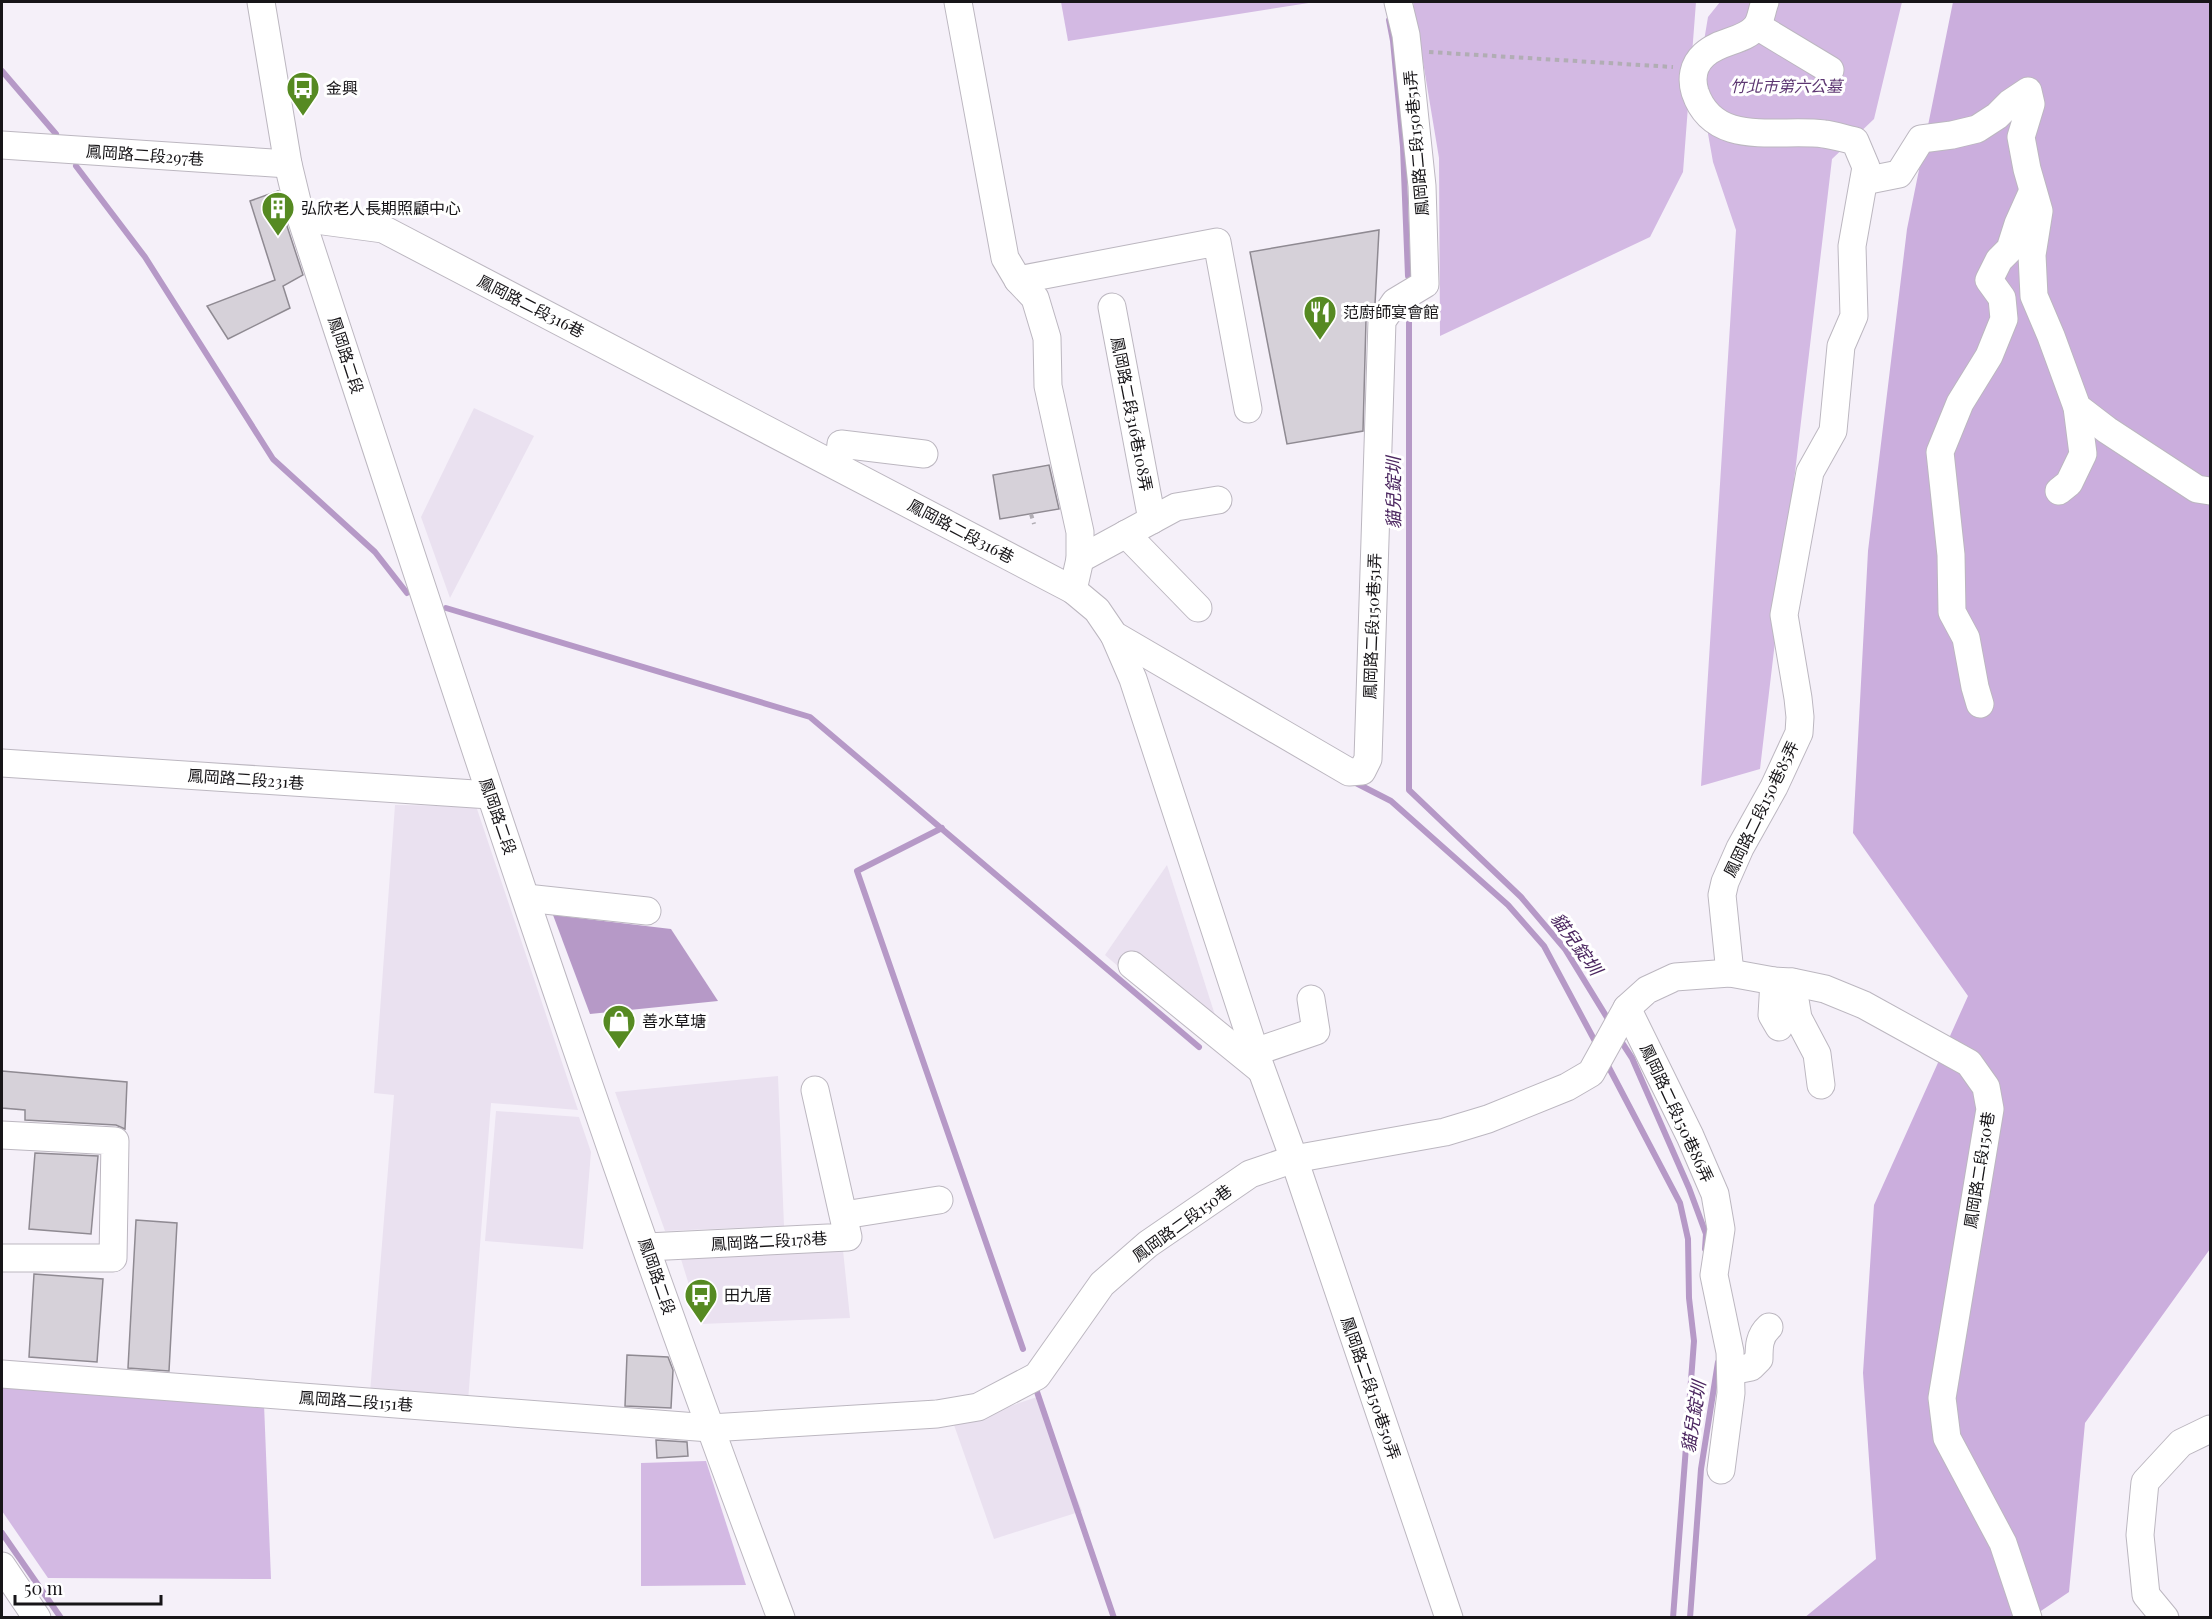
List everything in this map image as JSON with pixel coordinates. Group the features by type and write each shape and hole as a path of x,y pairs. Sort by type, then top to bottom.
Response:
{"street":[{"name":"鳳岡路二段","path":"261,2 288,164 301,218 490,795 710,1428 782,1617"},
{"path":"958,2 1005,258 1018,280 1035,298 1047,338 1048,386 1080,532 1080,559 1073,590"},
{"name":"鳳岡路二段150巷51弄","path":"1114,635 1349,772 1362,771 1368,759 1382,321 1395,302 1425,284 1422,186 1408,51 1398,2"},
{"path":"1695,68 1703,55 1722,43 1745,36 1761,14 1830,70"},
{"name":"鳳岡路二段150巷85弄","path":"1695,68 1692,81 1698,99 1711,117 1733,131 1824,134 1855,141 1866,167 1852,246 1854,316 1841,346 1833,431 1810,472 1784,615 1799,708 1799,733 1725,882 1722,895 1730,973"},
{"path":"1864,181 1899,174 1922,140 1977,129 2028,91 2031,104 2021,137 2026,169 2039,211 2032,255 2034,296 2077,407 2083,454 2069,483 2059,490"},
{"name":"鳳岡路二段297巷","path":"2,145 288,164"},
{"path":"1980,704 1966,638 1952,612 1951,555 1940,452 1960,404 1989,356 2004,319 2002,298 1989,280 1999,260 2010,249 2018,224 2033,192"},
{"name":"鳳岡路二段316巷","path":"301,218 383,229 1073,590"},
{"path":"1018,280 1217,242 1248,409"},
{"name":"鳳岡路二段316巷108弄","path":"1112,307 1152,520"},
{"path":"2077,407 2106,430 2197,489 2211,491"},
{"path":"838,466 840,444 924,454"},
{"path":"1080,559 1176,507 1218,500"},
{"path":"1126,534 1198,608"},
{"name":"鳳岡路二段150巷51弄","path":"1073,590 1097,610 1114,635 1133,679 1259,1062 1294,1159"},
{"name":"鳳岡路二段231巷","path":"2,763 490,795"},
{"path":"526,898 647,911"},
{"path":"1132,965 1259,1062 1316,1031 1311,999"},
{"name":"鳳岡路二段150巷","path":"710,1428 938,1414 978,1407 1037,1376 1102,1284 1148,1244 1250,1174 1294,1159 1444,1132 1488,1119 1566,1087 1591,1072 1623,1017 1647,990 1675,978 1730,973 1825,989 1864,1005 1969,1063 1986,1087 1990,1109 1942,1398 1947,1438 2003,1543 2028,1617"},
{"path":"1779,1027 1772,1015 1783,982"},
{"path":"1783,982 1798,1018 1817,1054 1821,1085"},
{"name":"鳳岡路二段150巷86弄","path":"1623,1017 1690,1136 1715,1194 1720,1228 1714,1275 1730,1352 1731,1371 1731,1393 1721,1470"},
{"name":"鳳岡路二段178巷","path":"647,1247 849,1237 815,1090"},
{"path":"2,1135 115,1141 113,1258 2,1258"},
{"name":"鳳岡路二段150巷50弄","path":"1294,1159 1449,1617"},
{"path":"844,1215 939,1200"},
{"path":"1731,1371 1751,1367 1759,1359 1763,1333 1769,1327"},
{"name":"鳳岡路二段151巷","path":"2,1374 710,1428"},
{"path":"2165,1617 2146,1595 2140,1535 2145,1482 2181,1443 2211,1429"},
{"path":"2,1566 37,1617"}],"path":[{"path":"1408,51 1695,68"},
{"path":"1031,514 1034,524"}],"shaded area":[{"path":"1953,2 2210,2 2210,1249 2085,1423 2069,1592 2032,1617 1804,1618 1876,1559 1863,1373 1874,1205 1968,996 1853,833 1868,551 1907,229"},
{"path":"474,408 534,436 450,598 421,517"},
{"path":"395,805 476,806 578,1110 491,1103 468,1401 370,1393 394,1095 374,1093"},
{"path":"1167,865 1230,1062 1105,955"},
{"path":"553,915 671,929 718,1001 590,1014"},
{"path":"778,1076 784,1226 665,1231 615,1092"},
{"path":"496,1111 579,1117 591,1152 583,1249 485,1241"},
{"path":"843,1250 850,1318 701,1324 680,1256"},
{"path":"1037,1397 1082,1511 994,1539 954,1425"}],"green space":[{"path":"1061,2 1315,2 1068,41"},
{"path":"1413,2 1696,2 1683,172 1650,237 1440,336 1439,158"},
{"name":"竹北市第六公墓","path":"1720,2 1902,2 1874,119 1832,159 1760,769 1701,786 1736,230 1713,162 1698,77 1708,17"},
{"path":"2,1384 264,1404 271,1579 48,1578 2,1511"},
{"path":"706,1461 746,1585 641,1586 641,1463"}],"building":[{"name":"弘欣老人長期照顧中心","path":"278,191 303,275 283,286 290,308 228,339 207,306 275,280 250,201"},
{"name":"范廚師宴會館","path":"1379,230 1375,304 1366,320 1363,431 1287,444 1250,252"},
{"path":"1049,465 1059,509 1000,519 993,475"},
{"path":"2,1071 127,1082 125,1129 116,1125 25,1120 25,1110 2,1108"},
{"path":"35,1153 98,1156 91,1234 29,1229"},
{"path":"136,1220 177,1223 169,1371 128,1368"},
{"path":"34,1274 103,1279 97,1362 29,1357"},
{"path":"627,1355 668,1357 673,1370 671,1408 625,1406"},
{"path":"656,1440 687,1442 688,1456 657,1458"}],"waterway":[{"name":"貓兒錠圳","path":"1389,20 1403,147 1408,276"},
{"path":"2,71 56,134"},
{"path":"76,166 145,257 273,459 375,552 407,593"},
{"name":"貓兒錠圳","path":"1409,312 1409,790 1521,897 1565,949 1611,1024"},
{"path":"446,608 810,717 1199,1047"},
{"path":"1352,781 1391,801 1508,905 1544,946 1597,1045"},
{"path":"942,828 857,871 1023,1349"},
{"name":"貓兒錠圳","path":"1619,1038 1632,1058 1689,1188 1706,1234 1705,1249"},
{"path":"1606,1062 1680,1203 1688,1239 1689,1298 1694,1341 1673,1618"},
{"name":"貓兒錠圳","path":"1690,1618 1701,1469 1718,1362"},
{"path":"1035,1386 1114,1618"},
{"path":"2,1533 61,1618"}],"place":[{"name":"金興","path":"303,117"},
{"name":"弘欣老人長期照顧中心","path":"278,237"},
{"name":"范廚師宴會館","path":"1320,341"},
{"name":"善水草塘","path":"619,1050"},
{"name":"田九厝","path":"701,1324"}]}
